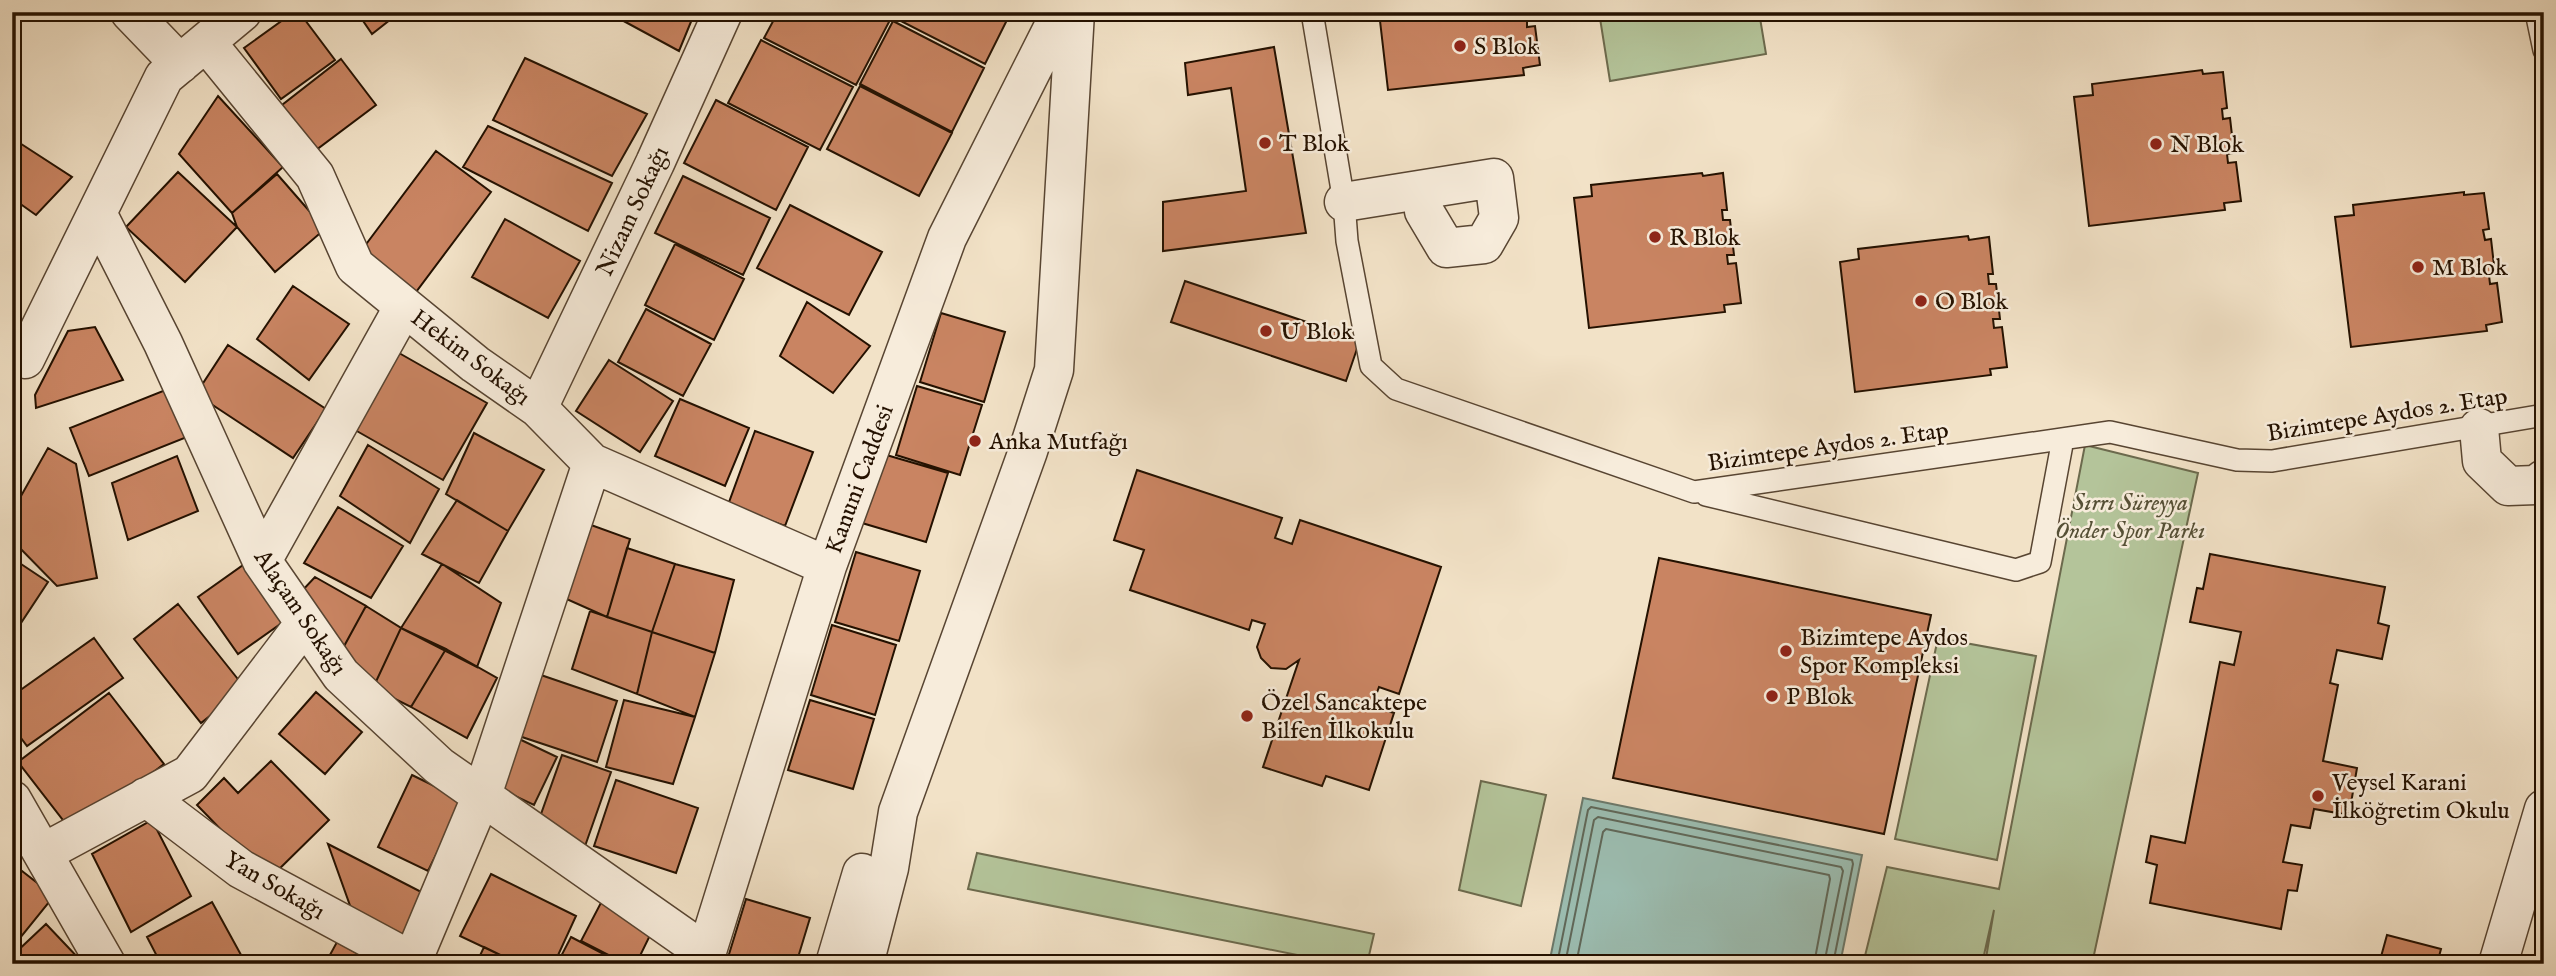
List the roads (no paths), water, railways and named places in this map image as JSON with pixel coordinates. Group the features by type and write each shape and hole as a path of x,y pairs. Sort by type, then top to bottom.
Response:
{"street":[{"name":"Hekim Sokağı","path":"130,12 193,53 315,176 355,266 475,364 538,408 592,463 828,566"},
{"path":"16,367 97,213 164,77 242,12"},
{"name":"Nizam Sokağı","path":"538,408 655,163 723,12"},
{"name":"Kanuni Caddesi","path":"704,958 828,566 947,238 1061,12"},
{"path":"864,964 889,868 898,812 1028,451 1054,370 1075,12"},
{"path":"1344,202 1494,178 1499,218 1483,244 1446,247 1424,211"},
{"name":"Alaçam Sokağı","path":"97,213 163,343 262,561 341,675 439,766 704,958"},
{"path":"262,561 404,306"},
{"path":"2479,428 2482,461 2508,486 2536,485 2544,479"},
{"path":"411,962 482,795 592,463"},
{"path":"43,853 190,774 305,622"},
{"name":"Yan Sokağı","path":"146,797 240,870 411,962"},
{"path":"12,800 106,964"},
{"path":"2498,964 2544,809"},
{"path":"835,964 865,860 898,812"}],"lane":[{"name":"Bizimtepe Aydos 2. Etap","path":"1312,12 1344,202 1347,241 1371,366 1396,389 1694,492 2110,432 2236,460 2272,460 2479,428 2544,415"},
{"path":"2536,12 2544,50"},
{"path":"1694,492 2017,570 2040,562 2063,439"}],"water":[{"path":"1583,798 1862,855 1840,964 1549,964"}],"place":[{"name":"S Blok","path":"1460,46"},
{"name":"T Blok","path":"1265,143"},
{"name":"N Blok","path":"2156,144"},
{"name":"R Blok","path":"1655,237"},
{"name":"M Blok","path":"2418,267"},
{"name":"O Blok","path":"1921,301"},
{"name":"U Blok","path":"1266,331"},
{"name":"Anka Mutfağı","path":"975,441"},
{"name":"Bizimtepe Aydos Spor Kompleksi","path":"1786,651"},
{"name":"P Blok","path":"1772,696"},
{"name":"Özel Sancaktepe Bilfen İlkokulu","path":"1247,716"},
{"name":"Veysel Karani İlköğretim Okulu","path":"2318,796"}],"park label":[{"name":"Sırrı Süreyya Önder Spor Parkı","path":"2130,516"}]}
